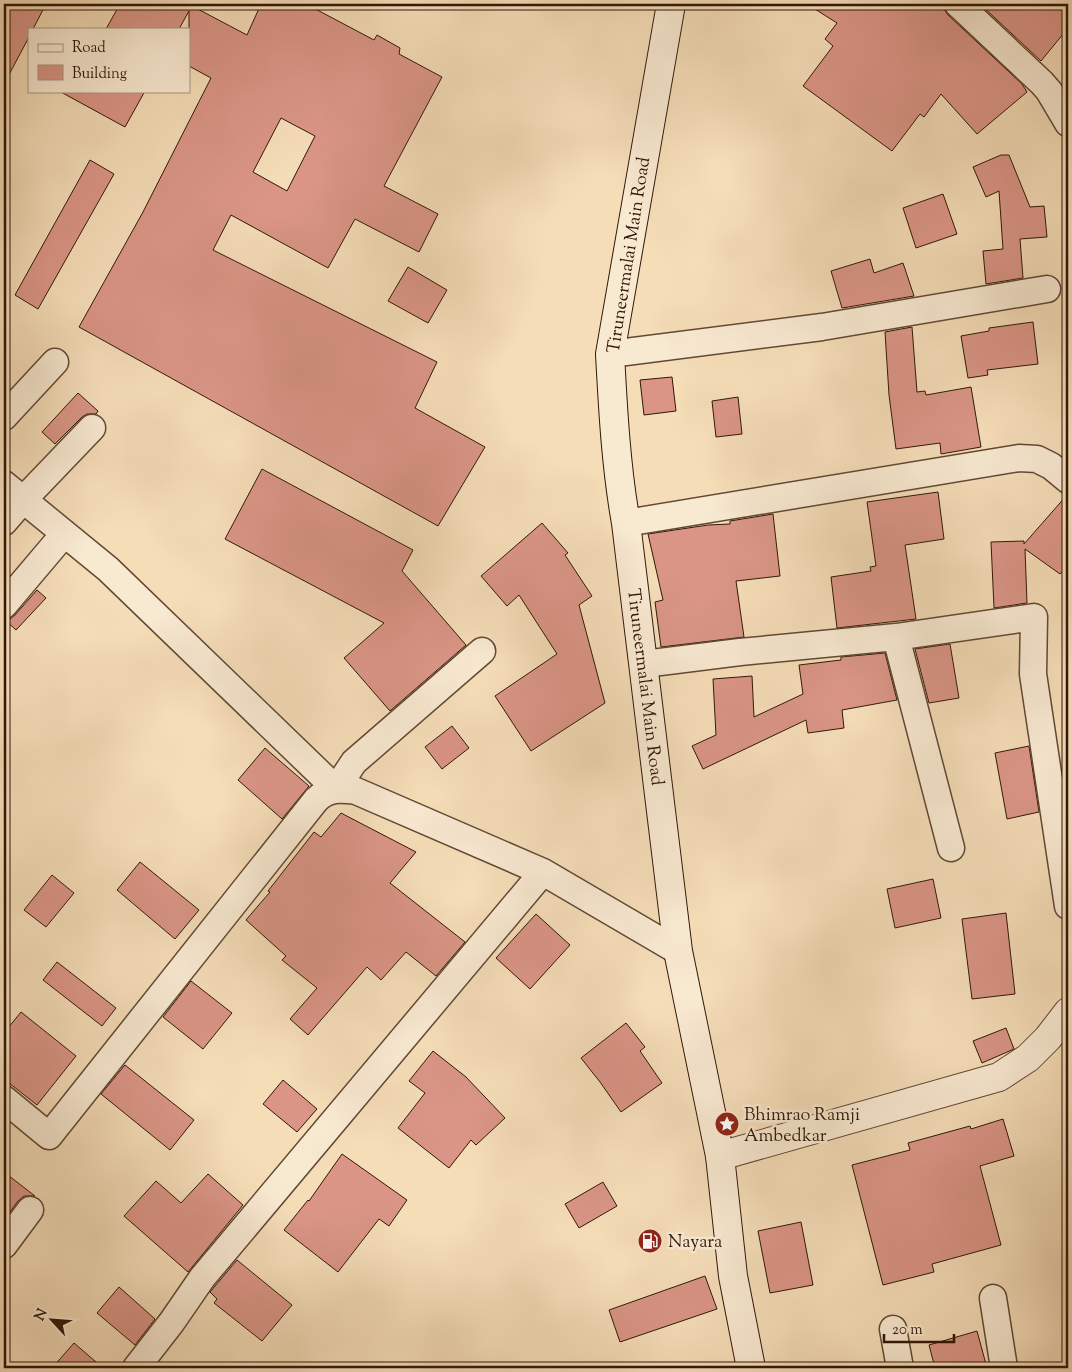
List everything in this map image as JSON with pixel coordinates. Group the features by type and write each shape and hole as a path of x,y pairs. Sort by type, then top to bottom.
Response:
{"main road":[{"name":"Tiruneermalai Main Road","path":"672,4 610,354 618,482 626,523 678,950 720,1156 733,1276 751,1368"},
{"path":"720,1156 999,1077 1028,1058 1048,1038 1068,1012"}],"street":[{"path":"958,4 1042,83 1049,91 1068,123"},
{"path":"610,354 822,328 1047,289"},
{"path":"4,417 55,362"},
{"path":"4,522 13,492 92,428"},
{"path":"626,523 1019,458 1036,458 1051,466 1068,480"},
{"path":"13,492 108,569 336,789"},
{"path":"4,605 64,534"},
{"path":"644,664 749,651 896,638 1034,617 1033,674 1068,906"},
{"path":"896,638 951,848"},
{"path":"336,789 354,762 482,651"},
{"path":"4,1099 49,1136 316,800 322,794 336,789 356,791 544,872 678,950"},
{"path":"136,1368 172,1323 202,1278 544,872"},
{"path":"4,1246 30,1210"},
{"path":"994,1298 1004,1368"},
{"path":"893,1329 900,1368"}],"building":[{"path":"4,4 46,4 34,28 28,28 28,39 4,84"},
{"path":"120,4 193,4 192,6 247,35 261,4 306,4 374,40 377,35 400,48 399,54 442,77 384,186 438,214 419,252 355,219 328,268 231,215 213,250 437,362 415,408 485,447 438,526 79,327 143,212 211,78 190,67 189,11 180,28 107,28","holes":["281,118 315,136 287,191 253,172"]},
{"path":"807,4 943,4 948,15 1022,84 1027,92 977,134 941,94 924,117 920,114 892,151 803,86 833,46 825,39 837,23"},
{"path":"980,4 1068,4 1068,28 1041,61"},
{"path":"61,92 144,92 125,127"},
{"path":"1001,155 1009,155 1030,207 1044,206 1047,237 1020,239 1023,278 986,284 983,251 1003,249 999,191 986,197 973,167"},
{"path":"90,160 114,174 38,309 15,295"},
{"path":"943,194 957,234 916,248 903,208"},
{"path":"870,259 874,273 903,263 914,296 842,308 831,271"},
{"path":"408,267 447,290 428,323 388,301"},
{"path":"1033,322 1038,364 987,370 988,375 968,378 961,336 989,331 989,328"},
{"path":"912,327 917,392 925,391 926,395 971,387 981,447 941,454 940,443 896,449 889,395 885,332"},
{"path":"672,377 676,411 644,415 640,380"},
{"path":"78,393 98,411 96,414 87,414 82,417 55,444 42,432"},
{"path":"738,397 742,434 716,437 712,401"},
{"path":"262,469 413,550 402,571 466,645 390,711 344,658 384,623 225,539"},
{"path":"938,492 944,539 905,545 916,619 837,628 831,577 871,571 870,567 876,566 867,502"},
{"path":"1067,495 1068,565 1060,574 1025,549 1027,603 994,608 991,542 1024,541 1024,544"},
{"path":"773,514 780,576 736,581 744,637 661,647 655,602 663,600 648,534 708,525 730,524 730,521"},
{"path":"542,523 568,553 565,555 592,596 579,605 605,703 531,751 495,696 557,654 519,595 507,606 481,576"},
{"path":"37,590 46,598 16,630 5,620 15,615"},
{"path":"950,644 959,698 929,703 915,649"},
{"path":"885,653 897,700 842,710 844,728 808,733 806,720 703,769 692,746 716,735 713,679 752,676 754,717 803,694 799,665 841,660 841,657"},
{"path":"452,726 469,748 442,769 425,747"},
{"path":"1029,746 1039,812 1007,819 995,753"},
{"path":"265,748 309,786 282,819 238,780"},
{"path":"341,813 416,852 390,883 465,942 436,976 406,952 381,980 367,967 308,1035 290,1019 317,988 282,960 286,956 246,920 270,892 268,891 314,832 321,837"},
{"path":"140,862 199,910 175,939 117,890"},
{"path":"52,875 74,893 46,927 24,910"},
{"path":"933,879 941,918 895,928 887,889"},
{"path":"1006,913 1015,994 972,999 962,919"},
{"path":"536,914 570,945 530,989 496,958"},
{"path":"57,962 116,1008 102,1026 43,980"},
{"path":"191,981 232,1013 203,1049 163,1017"},
{"path":"21,1012 76,1056 37,1105 4,1079 4,1033"},
{"path":"626,1023 645,1047 640,1051 662,1083 621,1112 581,1058"},
{"path":"1006,1028 1014,1049 982,1063 973,1041"},
{"path":"433,1051 466,1077 505,1118 476,1145 471,1140 449,1168 398,1128 425,1093 409,1081"},
{"path":"125,1065 194,1120 170,1150 101,1094"},
{"path":"283,1080 317,1109 297,1132 263,1104"},
{"path":"1003,1119 1014,1156 980,1166 1001,1245 932,1264 934,1272 883,1285 852,1165 910,1150 908,1143 970,1126 971,1129"},
{"path":"342,1154 407,1200 389,1226 379,1219 338,1272 284,1230 309,1201"},
{"path":"4,1172 35,1196 24,1196 4,1220"},
{"path":"208,1174 243,1205 188,1272 124,1216 156,1181 181,1203"},
{"path":"603,1182 617,1206 579,1228 565,1204"},
{"path":"801,1222 813,1285 770,1293 758,1231"},
{"path":"237,1260 292,1305 262,1341 214,1303 217,1299 210,1292"},
{"path":"705,1276 717,1309 620,1342 609,1310"},
{"path":"119,1287 155,1319 135,1345 97,1313"},
{"path":"977,1331 987,1368 935,1368 929,1345"},
{"path":"74,1343 103,1368 52,1368"}],"place":[{"name":"Bhimrao Ramji Ambedkar","path":"727,1124"},
{"name":"Nayara","path":"650,1241"}]}
